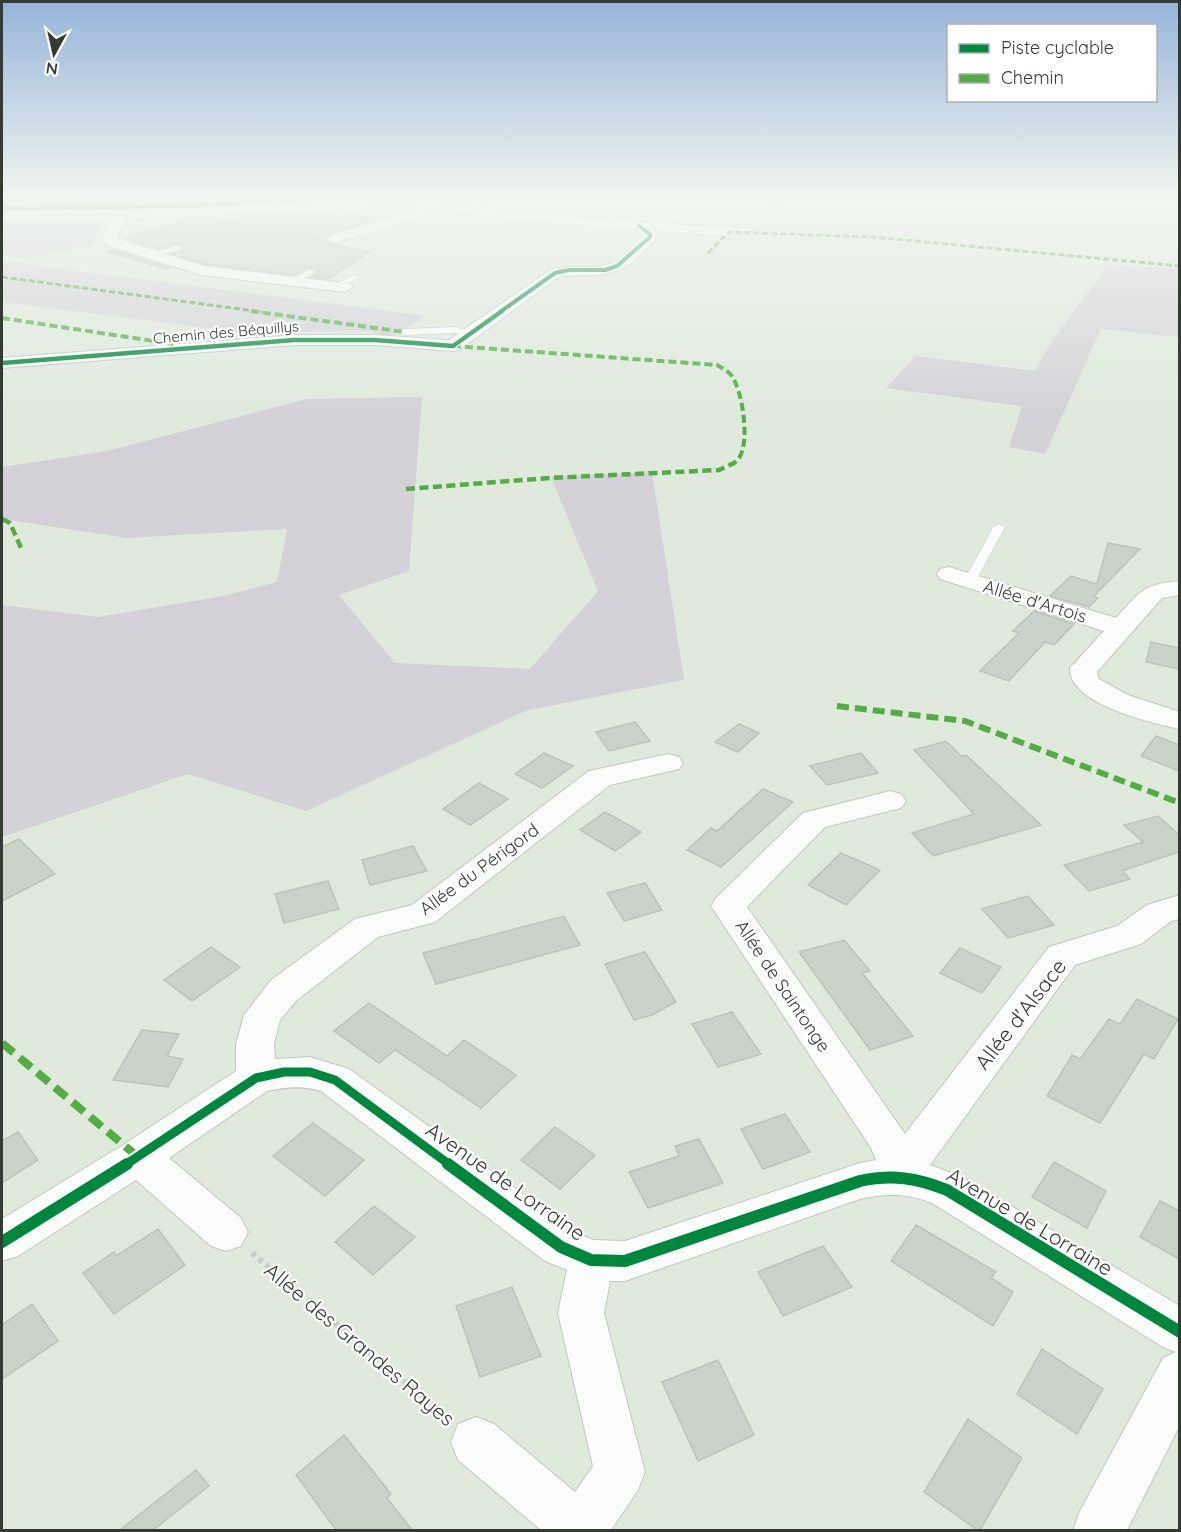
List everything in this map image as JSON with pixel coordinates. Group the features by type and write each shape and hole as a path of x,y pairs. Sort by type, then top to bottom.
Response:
{"street":[{"path":"194,267 294,282 346,284"},
{"path":"473,333 555,273 612,267"},
{"name":"Chemin des Béquillys","path":"2,363 294,340 375,340 453,346 473,333"},
{"path":"2,347 34,352 33,362"},
{"name":"Allée d'Artois","path":"960,578 1120,628"},
{"path":"1179,588 1160,590 1153,594 1084,668 1083,676 1089,685 1101,693 1179,721"},
{"name":"Allée du Périgord","path":"256,1078 255,1044 263,1015 284,990 367,928 423,914 600,778 668,763"},
{"name":"Allée de Saintonge","path":"890,801 814,820 728,906 887,1139 904,1175"},
{"name":"Allée d'Alsace","path":"904,1175 921,1143 1062,956 1129,935 1159,913 1179,907"},
{"name":"Avenue de Lorraine","path":"2,1242 138,1157 256,1078 284,1072 310,1072 335,1080 561,1247 591,1260 626,1261 860,1181 882,1175 904,1175 947,1190 1179,1332"},
{"path":"138,1157 226,1232"},
{"path":"476,1442 580,1530 620,1472 581,1313 591,1260"},
{"path":"1099,1530 1179,1374"}],"lane":[{"path":"294,282 312,271"},
{"path":"405,332 455,330 473,333"},
{"path":"960,578 999,526"}],"path":[{"path":"312,271 322,267"}],"shaded area":[{"path":"2,267 52,267 427,316 391,336 362,331 264,335 2,302"},
{"path":"1105,267 1179,269 1179,337 1101,329 1045,454 1009,447 1022,406 886,388 916,356 1035,371 1051,343"},
{"path":"422,397 409,571 339,595 395,663 530,669 598,591 551,477 652,472 684,680 528,710 306,811 188,774 2,837 2,605 98,617 223,596 277,582 287,529 127,538 2,519 2,467 107,451 307,399"}],"building":[{"path":"233,267 309,267 295,275"},
{"path":"311,267 345,267 328,279 311,277 318,272"},
{"path":"1108,543 1140,549 1094,596 1098,598 1089,607 1050,596 1071,576 1097,584"},
{"path":"1034,611 1074,624 1054,645 1045,642 1009,681 980,671 1019,633 1013,631"},
{"path":"1151,642 1179,648 1179,669 1146,662"},
{"path":"635,722 650,741 609,751 596,732"},
{"path":"739,724 759,733 738,752 715,742"},
{"path":"1156,736 1179,745 1179,771 1141,756"},
{"path":"946,741 961,756 966,755 1041,825 933,856 912,833 974,814 914,750"},
{"path":"544,753 573,766 542,788 515,774"},
{"path":"861,753 878,773 827,785 810,766"},
{"path":"479,783 508,799 470,825 443,809"},
{"path":"763,789 793,802 721,867 687,850 711,828 717,831"},
{"path":"605,812 641,832 615,851 580,830"},
{"path":"1158,816 1177,833 1179,832 1179,852 1122,871 1130,879 1089,891 1064,865 1143,842 1124,825"},
{"path":"19,839 55,874 2,901 2,847"},
{"path":"413,846 427,871 370,885 362,860"},
{"path":"841,853 880,870 846,905 808,885"},
{"path":"328,881 339,909 284,923 275,894"},
{"path":"645,883 662,910 624,921 607,893"},
{"path":"1028,896 1054,925 1008,938 982,909"},
{"path":"564,916 580,945 436,984 423,953"},
{"path":"844,940 870,971 862,973 913,1036 870,1050 799,952"},
{"path":"211,947 240,967 192,1001 164,980"},
{"path":"960,948 1001,967 982,993 940,973"},
{"path":"645,952 676,1002 652,1015 634,1020 605,964"},
{"path":"1137,999 1178,1019 1154,1059 1144,1054 1100,1123 1047,1096 1072,1055 1080,1059 1109,1019 1120,1024"},
{"path":"369,1003 447,1056 464,1040 516,1075 481,1108 395,1050 379,1063 334,1031"},
{"path":"732,1012 761,1054 718,1067 692,1024"},
{"path":"142,1030 179,1034 167,1056 183,1059 168,1087 113,1080"},
{"path":"785,1114 810,1152 763,1169 741,1129"},
{"path":"313,1123 364,1160 325,1196 273,1156"},
{"path":"555,1127 595,1155 560,1189 521,1160"},
{"path":"18,1132 38,1160 2,1183 2,1141"},
{"path":"699,1139 723,1183 648,1208 629,1172 679,1156 675,1146"},
{"path":"1054,1162 1106,1191 1087,1228 1032,1197"},
{"path":"1160,1201 1179,1211 1179,1259 1140,1237"},
{"path":"374,1206 415,1237 373,1275 335,1242"},
{"path":"916,1225 996,1272 991,1278 1013,1292 993,1326 891,1261"},
{"path":"158,1229 185,1265 114,1314 83,1273 114,1252 116,1256"},
{"path":"823,1246 852,1287 783,1316 758,1272"},
{"path":"512,1287 541,1356 480,1377 456,1306"},
{"path":"32,1304 58,1341 2,1379 2,1325"},
{"path":"1042,1349 1103,1389 1077,1434 1017,1394"},
{"path":"718,1360 754,1435 698,1461 662,1382"},
{"path":"968,1419 1022,1458 980,1530 924,1492"},
{"path":"344,1435 391,1494 387,1498 412,1530 336,1530 296,1475"},
{"path":"196,1470 209,1486 153,1530 120,1530"}],"marked path":[{"path":"2,277 405,332"},
{"path":"2,318 173,344"},
{"path":"406,489 549,478 719,470 734,463 743,450 744,425 737,386 729,373 717,365 453,346"},
{"path":"2,519 10,523 21,548"},
{"path":"837,706 965,721 1180,803"},
{"path":"2,1043 138,1157"}],"cycle path":[{"path":"2,363 294,340 375,340 453,346 555,273 613,267"},
{"path":"2,1242 138,1157 256,1078 284,1072 310,1072 335,1080 561,1247 591,1260 625,1261 860,1181 895,1176 905,1177 925,1181 947,1190 1180,1332"}]}
